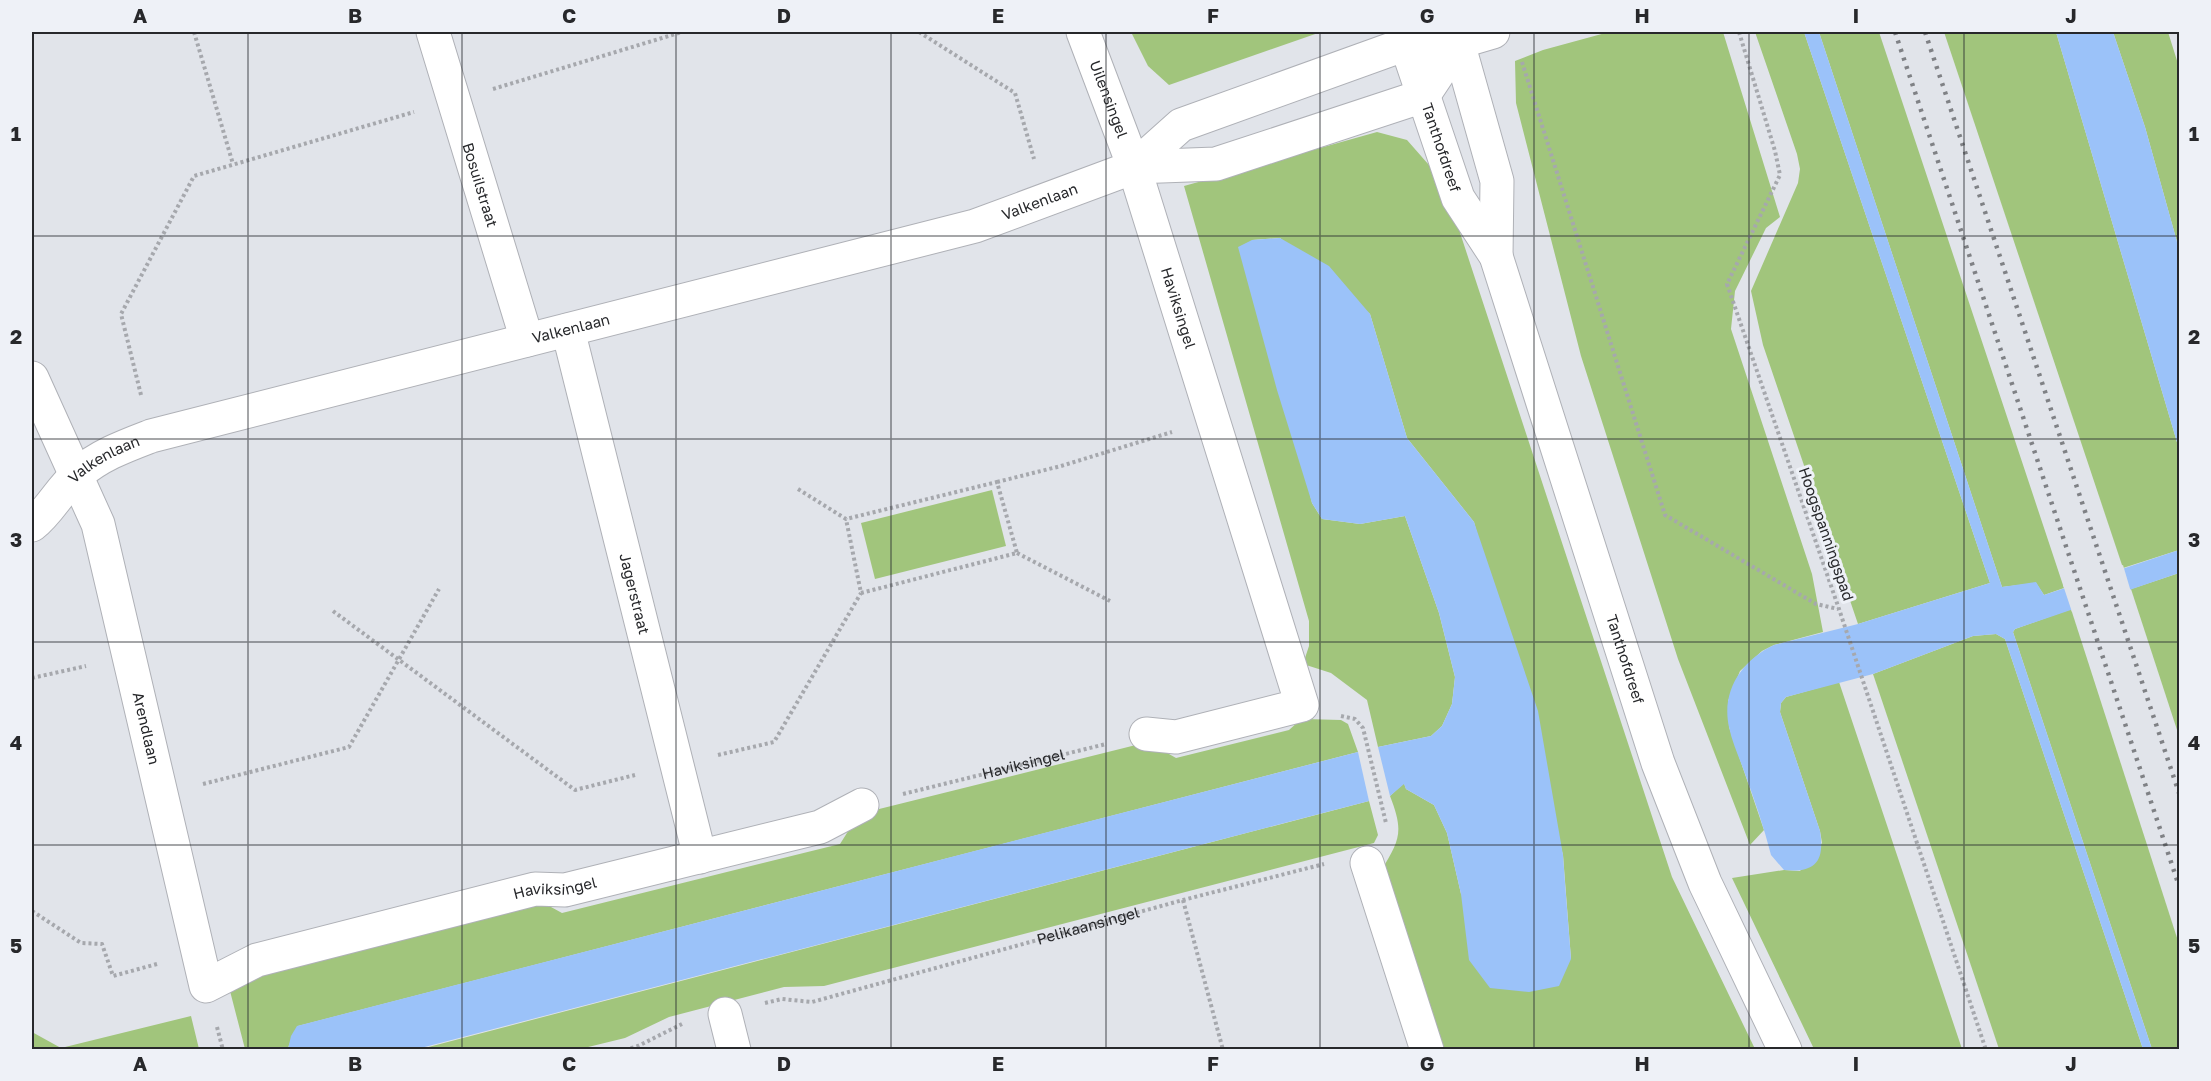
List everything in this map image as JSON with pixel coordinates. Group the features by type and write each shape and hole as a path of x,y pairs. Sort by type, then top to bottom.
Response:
{"street":[{"name":"Bosuilstraat","path":"433,32 527,340"},
{"name":"Uilensingel","path":"1083,32 1134,167"},
{"name":"Valkenlaan","path":"1134,167 1181,125 1404,38 1457,37 1493,32"},
{"path":"1423,96 1457,37"},
{"name":"Tanthofdreef","path":"1457,37 1497,181 1496,256"},
{"name":"Tanthofdreef","path":"1404,38 1458,198 1496,256 1658,763 1706,883 1785,1050"},
{"name":"Valkenlaan","path":"32,525 44,515 77,475 111,451 151,436 975,226 1134,167 1216,164 1423,96"},
{"name":"Haviksingel","path":"1134,167 1302,705 1176,737 1146,734"},
{"name":"Jagerstraat","path":"568,330 700,857"},
{"name":"Arendlaan","path":"32,378 98,524 206,986"},
{"name":"Haviksingel","path":"206,986 257,960 535,889 565,890 820,827 862,805"},
{"path":"1367,863 1427,1050"},
{"path":"724,1014 734,1050"}],"path":[{"path":"194,32 233,164"},
{"path":"151,436 121,314 194,176 682,32"},
{"path":"919,32 1015,93 1045,200"},
{"name":"Hoogspanningspad","path":"1739,32 1775,151 1780,175 1728,284 1986,1050"},
{"path":"1519,54 1665,515 1816,604 1839,609"},
{"path":"798,489 846,519 1061,466 1214,419"},
{"path":"997,482 1017,553"},
{"path":"333,611 575,790 774,742 861,593 846,519"},
{"path":"861,593 1017,553 1110,601"},
{"path":"160,795 349,747 439,589"},
{"path":"32,678 128,658"},
{"path":"1363,728 1385,820"},
{"name":"Haviksingel","path":"862,805 1146,734"},
{"name":"Pelikaansingel","path":"625,1050 638,1046 676,1025 782,999 812,1002 1184,900 1347,858 1367,863"},
{"path":"1184,900 1223,1050"},
{"path":"32,911 81,942 102,944 113,976 198,953"}],"green space":[{"path":"1131,32 1321,32 1169,85 1148,66"},
{"path":"1609,32 1723,32 1780,217 1766,228 1735,291 1731,329 1812,574 1823,632 1774,645 1762,651 1740,671 1728,701 1729,727 1764,830 1750,845 1678,659 1581,356 1516,103 1515,61 1543,50"},
{"path":"1755,32 1804,32 1990,583 1858,624 1763,345 1751,291 1798,183 1800,169 1797,154"},
{"path":"1819,32 1879,32 2064,588 2044,595 2036,583 2002,587"},
{"path":"1944,32 2056,32 2179,449 2179,550 2123,568"},
{"path":"2113,32 2168,32 2179,67 2179,249 2145,127"},
{"path":"1377,132 1407,140 1443,181 1672,877 1755,1049 1438,1049 1381,871 1398,835 1397,818 1390,796 1404,783 1406,789 1434,805 1447,833 1461,894 1571,959 1563,855 1474,522 1407,438 1370,314 1280,238 1252,240 1312,503 1322,519 1360,524 1405,516 1439,613 1455,677 1452,704 1442,726 1431,736 1378,747 1367,700 1331,673 1303,664 1309,646 1309,621 1184,186"},
{"path":"992,490 1006,546 875,579 861,523"},
{"path":"2179,573 2179,736 2131,589"},
{"path":"2071,609 2179,944 2179,1049 2152,1049 2013,632 2015,629"},
{"path":"1996,634 2005,639 2143,1049 1999,1049 1873,674 1973,636"},
{"path":"1839,682 1962,1049 1814,1049 1732,878 1784,870 1800,871 1822,843 1780,712 1781,703 1786,697"},
{"path":"1304,719 1341,720 1348,724 1358,752 298,1026 288,1049 245,1049 230,991 261,972 540,901 562,913 840,844 859,814 1148,742 1176,758 1289,730"},
{"path":"1369,801 1378,835 1374,843 824,986 784,987 669,1017 625,1038 580,1049 417,1050"},
{"path":"191,1016 199,1049 32,1049 32,1032 61,1048"}],"water":[{"path":"1804,32 1819,32 2002,587 2036,582 2044,595 2179,550 2179,573 2015,629 2013,632 2152,1049 2143,1049 2005,639 1996,634 1973,636 1873,674 1786,697 1781,703 1780,712 1820,831 1821,851 1816,863 1803,870 1784,870 1771,855 1759,813 1734,744 1727,714 1731,689 1744,668 1752,659 1774,645 1858,624 1990,583"},
{"path":"2056,32 2113,32 2145,127 2179,249 2179,449"},
{"path":"1280,238 1329,266 1370,314 1407,438 1474,522 1538,711 1563,855 1571,959 1559,986 1529,992 1490,988 1469,960 1461,894 1447,833 1434,805 1406,789 1404,784 1390,796 1378,747 1431,736 1442,726 1452,704 1455,677 1439,613 1405,516 1360,524 1322,519 1312,503 1277,390 1238,247 1252,240"},
{"path":"1358,752 1369,801 417,1049 288,1049 291,1036 297,1026"}],"pier":[{"path":"2123,565 2131,592 2072,612 2063,585"}],"railway":[{"path":"1895,32 2180,889"},
{"path":"1925,32 2180,796"}]}
